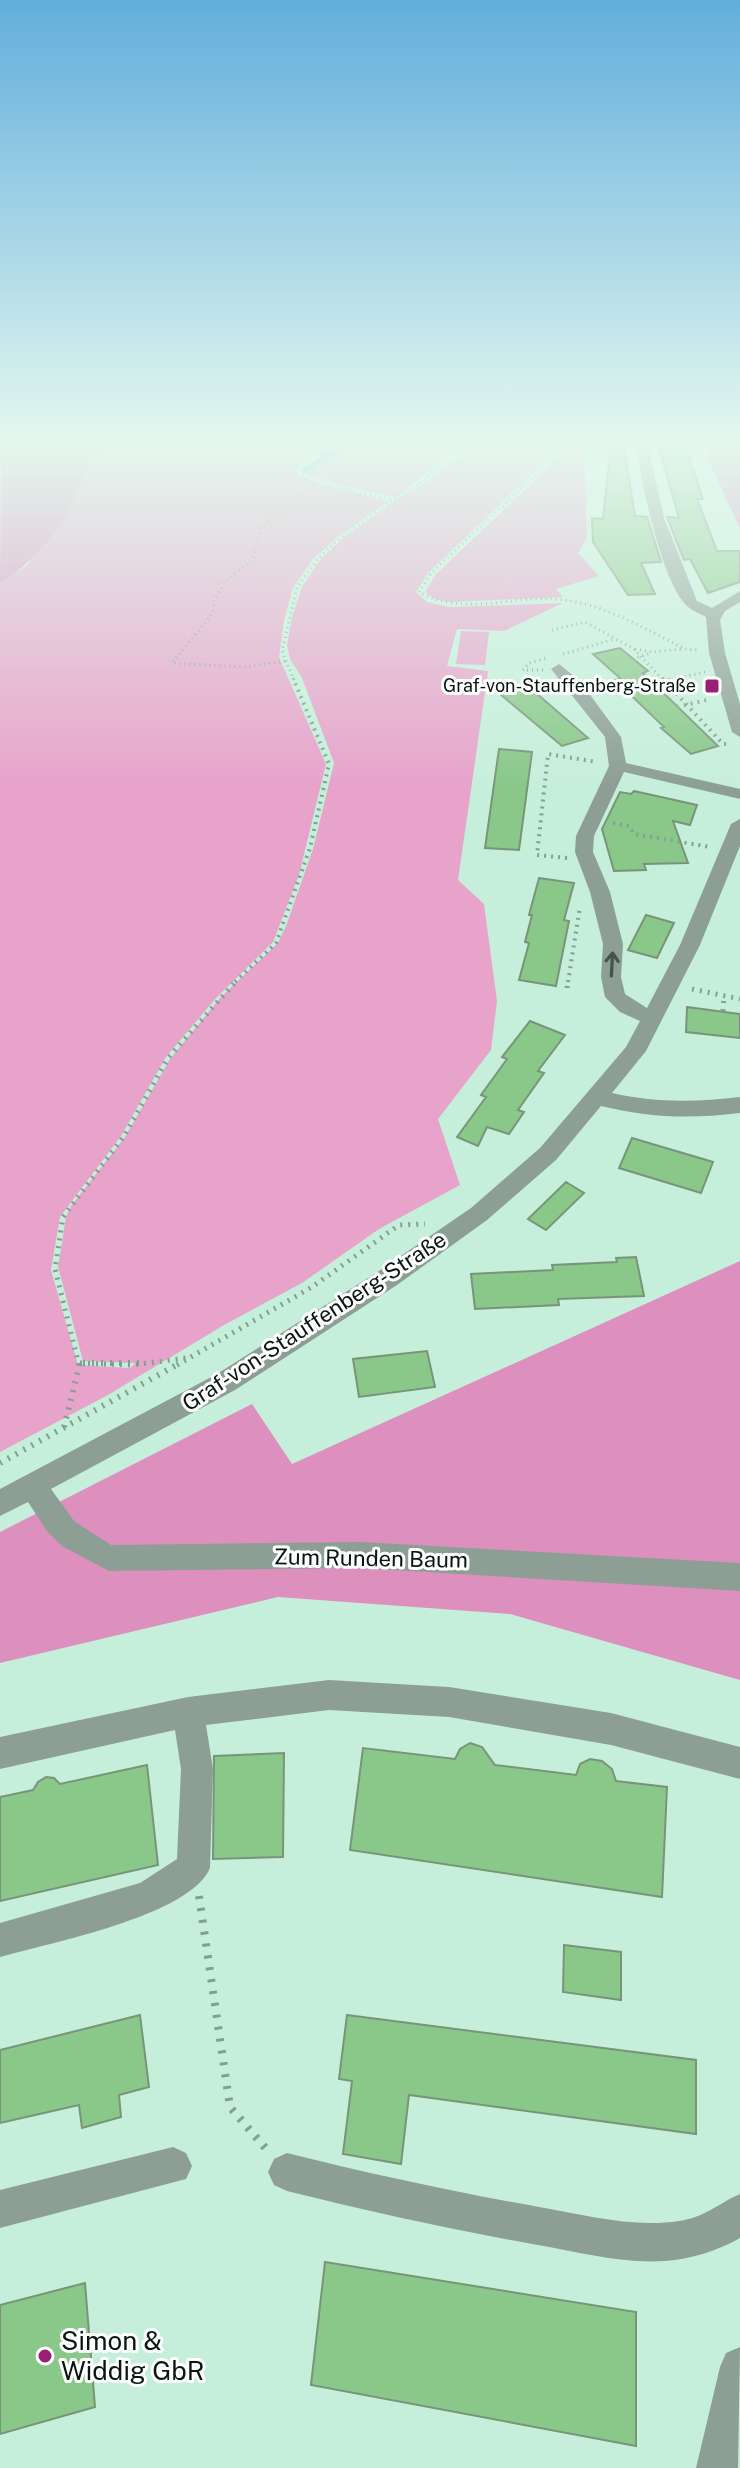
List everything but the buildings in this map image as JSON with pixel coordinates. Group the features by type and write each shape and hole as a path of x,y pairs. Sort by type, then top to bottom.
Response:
{"street":[{"path":"671,557 684,592 692,604 714,615"},
{"path":"736,738 731,698 712,627 714,615 740,595"},
{"path":"559,669 574,684 613,737 618,766 585,836 584,852 613,944 611,977 615,997 627,1007 653,1019"},
{"path":"618,766 740,794"},
{"name":"Graf-von-Stauffenberg-Straße","path":"0,1503 226,1382 388,1278 468,1221 548,1154 635,1051 690,945 740,824"},
{"path":"598,1097 648,1109 699,1110 740,1105"},
{"name":"Zum Runden Baum","path":"34,1486 61,1530 78,1544 109,1558 361,1555 740,1577"},
{"path":"0,1753 188,1712 329,1695 449,1702 611,1729 740,1763"},
{"path":"0,1940 148,1898 193,1868 197,1769 188,1712"},
{"path":"0,2209 173,2166"},
{"path":"287,2172 397,2200 607,2238 656,2242 685,2239 738,2225"},
{"path":"717,2468 740,2367"}],"path":[{"path":"253,557 227,580 214,599 213,613 172,663 243,667 285,661"},
{"path":"64,1427 80,1363 55,1269 63,1217 124,1136 168,1058 219,997 276,943 306,862 329,764 296,679 285,661 283,643 297,587 320,557"},
{"path":"448,557 431,573 419,592 431,601 450,605 562,599 604,609 685,649"},
{"path":"552,630 585,622 634,649 723,744 736,738"},
{"path":"634,649 652,652 685,649 717,653"},
{"path":"633,659 652,652"},
{"path":"655,684 695,673 722,671"},
{"path":"677,707 731,698"},
{"path":"703,733 711,731"},
{"path":"573,858 537,855 548,754 598,762"},
{"path":"593,819 629,826 634,834 729,851"},
{"path":"567,988 583,888 596,883"},
{"path":"692,989 740,999"},
{"path":"723,1011 724,996"},
{"path":"0,1463 312,1287 399,1225 468,1221"},
{"path":"80,1363 132,1365 190,1357"},
{"path":"193,1868 230,2107 287,2172"}],"shaded area":[{"path":"0,557 34,557 17,572 0,584"},
{"path":"33,557 315,557 293,588 279,657 326,764 299,875 273,942 217,997 166,1057 121,1136 60,1217 51,1270 78,1365 130,1368 136,1363 83,1361 58,1267 66,1217 71,1206 125,1137 170,1059 221,997 278,943 313,849 334,763 287,645 302,587 323,557 445,557 428,573 416,592 427,602 450,607 563,603 504,631 457,629 447,666 488,671 458,880 484,904 497,1001 491,1050 438,1119 460,1185 379,1229 302,1283 224,1325 108,1395 0,1452 0,584 28,565"},
{"path":"454,557 582,557 599,576 556,589 563,597 450,602 435,599 425,592 436,574"},
{"path":"461,631 489,632 485,665 456,664"},
{"path":"740,1261 740,1680 510,1614 278,1597 0,1663 0,1532 252,1404 292,1464"}],"place":[{"name":"Graf-von-Stauffenberg-Straße","path":"712,686"},
{"name":"Simon & Widdig GbR","path":"45,2356"}]}
